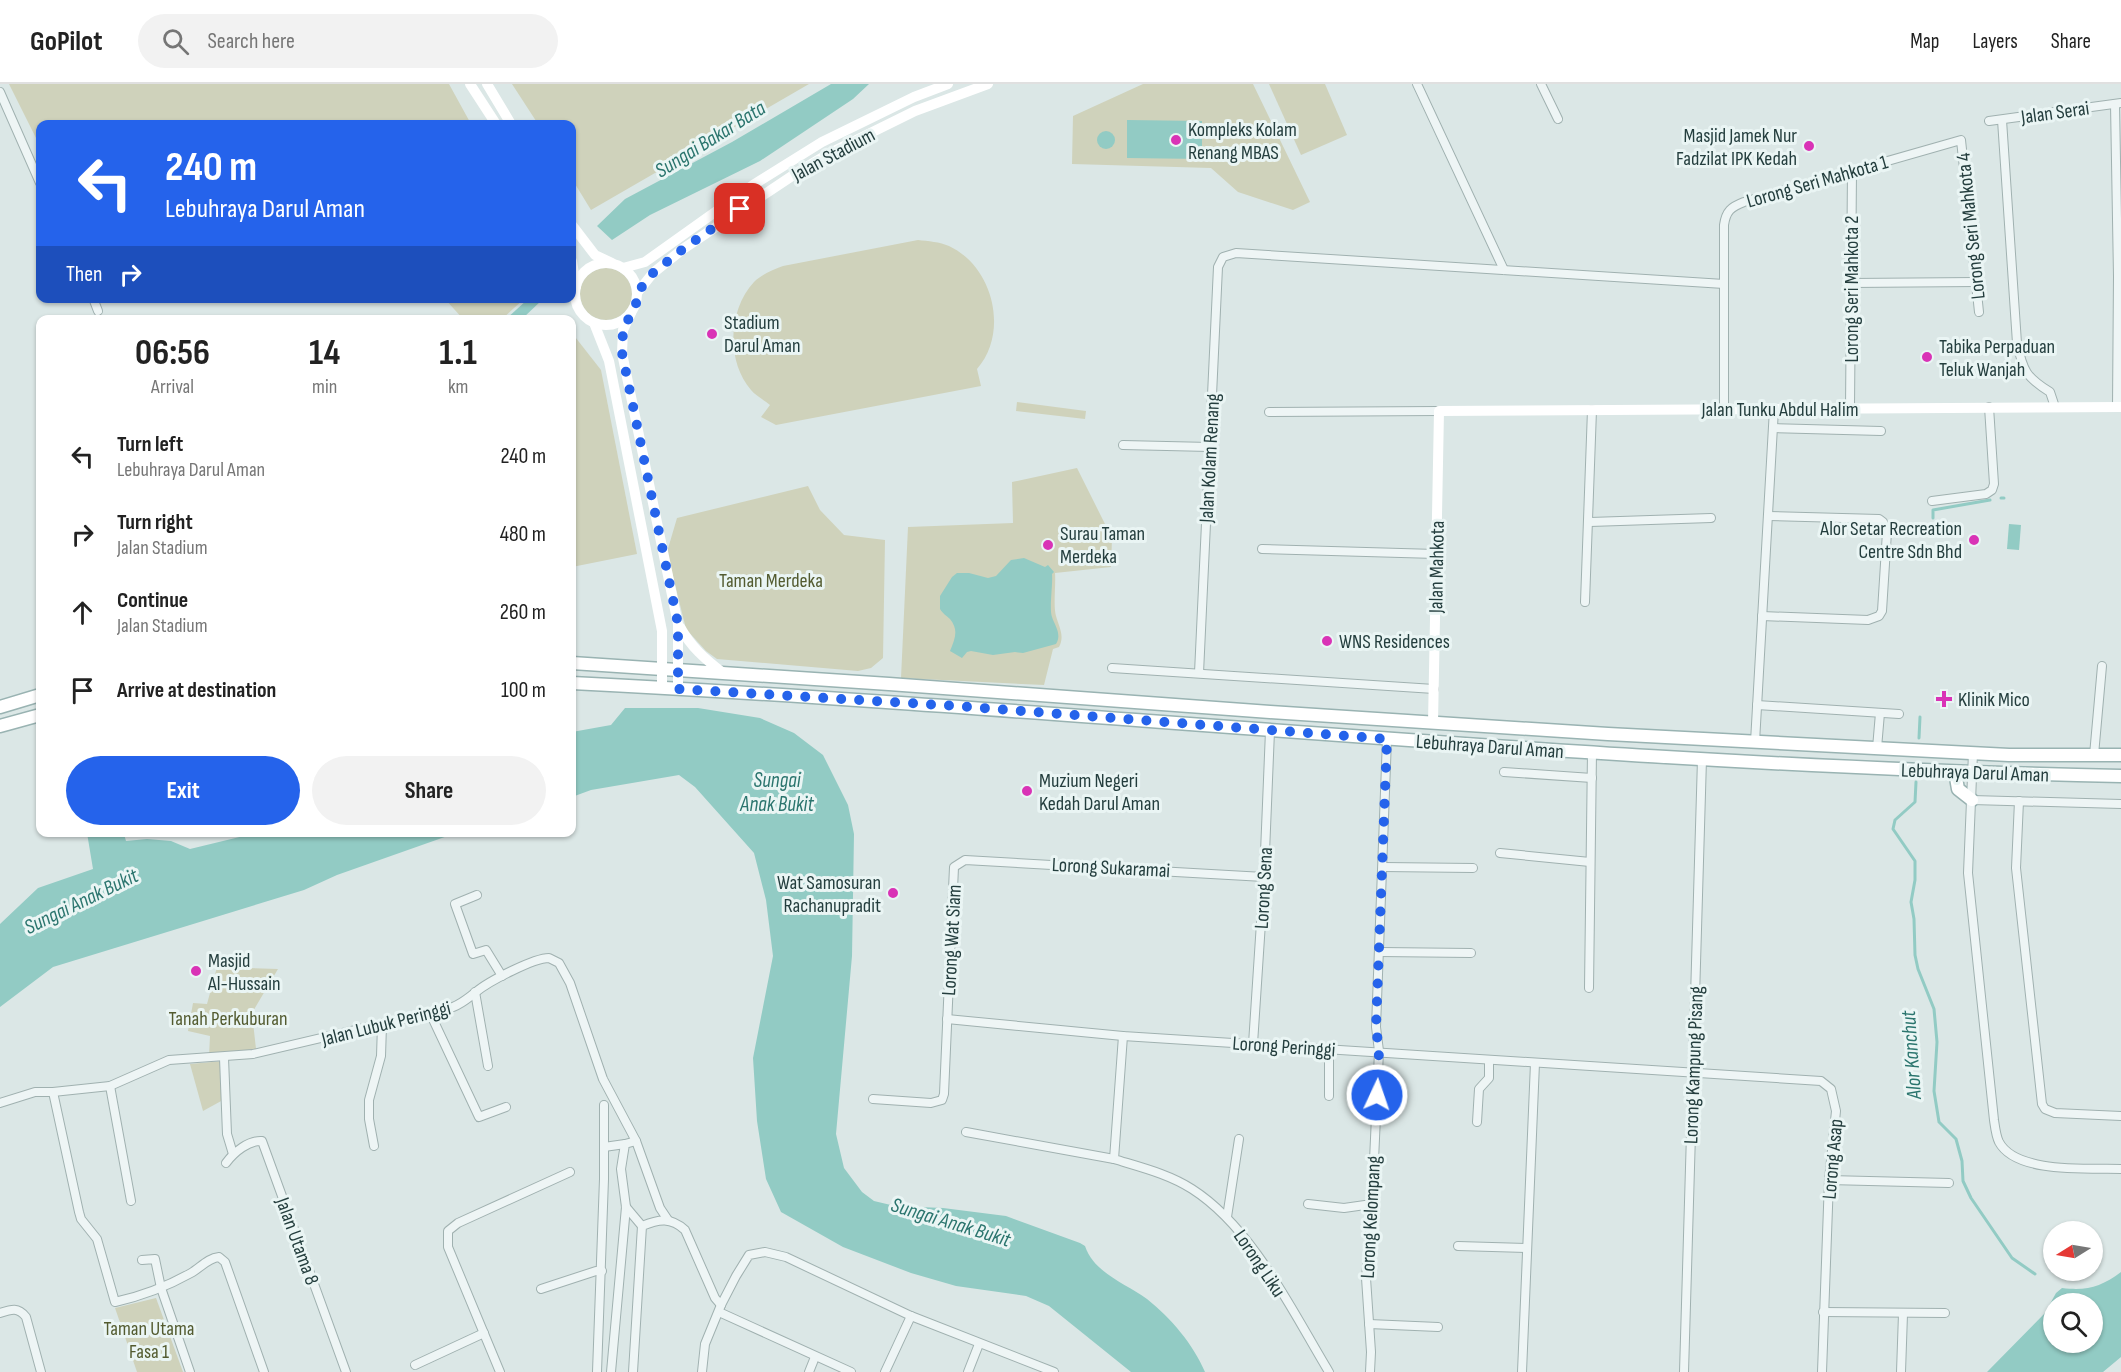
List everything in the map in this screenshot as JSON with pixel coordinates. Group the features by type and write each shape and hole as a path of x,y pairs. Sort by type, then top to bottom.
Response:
{"main road":[{"path":"470,84 493,120"},
{"path":"487,84 509,120"},
{"name":"Jalan Stadium","path":"618,266 645,262 753,185 822,142 914,97 948,84"},
{"name":"Jalan Stadium","path":"637,293 653,273 683,249 828,154 915,111 988,84"},
{"path":"576,230 595,255 630,274 637,293 636,304 623,330 622,353 678,624 678,689"},
{"path":"576,288 585,271 593,266 618,266"},
{"path":"576,302 585,317 594,323 614,324 624,320 631,313"},
{"path":"594,323 609,361 662,631 662,687"},
{"name":"Jalan Tunku Abdul Halim","path":"1439,411 2119,407"},
{"name":"Jalan Mahkota","path":"1433,723 1439,411"},
{"path":"678,624 688,643 723,673"},
{"name":"Lebuhraya Darul Aman","path":"576,663 1433,723 1972,753 2121,755"},
{"name":"Lebuhraya Darul Aman","path":"576,683 957,706 1270,731 1702,759 1972,773 2121,776"},
{"path":"0,707 36,696"},
{"path":"0,726 36,716"},
{"path":"1955,772 1958,789 1971,800"}],"street":[{"path":"1417,84 1504,270 1724,284"},
{"path":"1541,84 1558,119"},
{"path":"0,92 36,174"},
{"path":"2118,103 2119,407"},
{"name":"Jalan Serai","path":"1989,121 2118,103"},
{"name":"Lorong Seri Mahkota 4","path":"2002,120 2013,314 2017,343 2024,367 2033,381 2050,392 2055,407"},
{"name":"Lorong Seri Mahkota 4","path":"1961,140 1979,312"},
{"name":"Lorong Seri Mahkota 1","path":"1724,409 1724,225 1726,213 1744,202 1961,140"},
{"name":"Lorong Seri Mahkota 2","path":"1850,408 1852,171"},
{"name":"Jalan Kolam Renang","path":"1200,673 1218,267 1223,257 1236,253 1504,270"},
{"path":"1851,283 1976,282"},
{"path":"95,303 98,310"},
{"path":"1932,501 1986,494 1992,490 1994,484 1989,407"},
{"path":"1755,742 1774,409"},
{"path":"1585,602 1590,522 1592,410"},
{"path":"1269,412 1439,411"},
{"path":"1773,428 1881,431"},
{"path":"1123,445 1210,447"},
{"path":"1762,616 1868,620 1879,616 1882,610 1887,532 1883,522 1879,519 1768,516"},
{"path":"1590,522 1711,518"},
{"path":"1262,549 1436,554"},
{"path":"2094,755 2102,666"},
{"path":"1112,668 1434,689"},
{"path":"1757,705 1899,714"},
{"path":"1877,748 1880,712"},
{"name":"Lorong Sena","path":"1253,1044 1264,877 1270,731"},
{"name":"Lorong Kelompang","path":"1370,1372 1366,1278 1379,1051 1376,1027 1387,739"},
{"path":"1589,988 1592,752"},
{"path":"1972,753 1969,883 1998,1141 2014,1158 2032,1165 2121,1169"},
{"name":"Lorong Kampung Pisang","path":"1684,1372 1702,759"},
{"path":"1504,772 1592,778"},
{"path":"1971,800 2121,804"},
{"path":"2019,801 2016,868 2042,1104 2045,1109 2055,1113 2121,1116"},
{"path":"1500,852 1590,862"},
{"name":"Lorong Sukaramai","path":"958,863 965,860 1264,877"},
{"name":"Lorong Wat Siam","path":"873,1099 932,1103 942,1100 954,867 958,863"},
{"path":"1383,867 1473,868"},
{"path":"477,895 455,904 473,954 486,950 502,976"},
{"path":"1380,952 1471,953"},
{"name":"Jalan Lubuk Peringgi","path":"0,1103 35,1092 110,1086 169,1060 224,1058 253,1054 430,1013 460,1004 502,976 545,958 559,963 570,983 603,1079 636,1141 660,1208 668,1220"},
{"path":"475,992 488,1066"},
{"path":"430,1013 479,1116 506,1107"},
{"name":"Lorong Peringgi","path":"947,1019 1123,1036 1694,1071"},
{"path":"374,1146 369,1100 381,1056 382,1025"},
{"path":"1114,1159 1123,1036"},
{"path":"1329,1049 1329,1096"},
{"path":"224,1058 227,1134 233,1154 226,1162"},
{"path":"1477,1122 1479,1089 1489,1078 1489,1060"},
{"path":"1522,1372 1535,1063"},
{"name":"Lorong Asap","path":"1694,1071 1821,1081 1828,1085 1834,1095 1836,1111 1829,1180 1822,1372"},
{"path":"110,1086 131,1201"},
{"path":"52,1092 81,1219 97,1239 115,1302 141,1296 161,1288 192,1272 212,1258 219,1257 225,1262 264,1372"},
{"path":"597,1372 602,1271 604,1105"},
{"name":"Lorong Liku","path":"966,1132 1114,1159 1182,1183 1202,1196 1227,1217 1254,1248 1329,1372"},
{"path":"1227,1217 1239,1139"},
{"name":"Jalan Utama 8","path":"233,1154 255,1141 262,1141 346,1372"},
{"path":"604,1147 636,1141"},
{"path":"611,1372 626,1207 621,1169 625,1144"},
{"path":"500,1372 448,1247 448,1231 458,1223 570,1172"},
{"path":"1829,1180 1950,1184"},
{"path":"1308,1203 1344,1208 1372,1204"},
{"path":"626,1207 642,1226 633,1372"},
{"path":"642,1226 668,1220 676,1222 685,1230 720,1308 815,1357 851,1372"},
{"path":"1458,1246 1527,1248"},
{"path":"702,1372 705,1344 720,1308 746,1258 765,1252 786,1257 911,1316 1054,1372"},
{"path":"142,1260 155,1259 161,1288 190,1372"},
{"path":"541,1289 602,1271"},
{"path":"0,1313 14,1309 21,1311 26,1317 41,1372"},
{"path":"1823,1312 1945,1313"},
{"path":"1901,1372 1903,1314"},
{"path":"885,1372 911,1316"},
{"path":"1369,1323 1438,1327"},
{"path":"415,1365 484,1334"},
{"path":"968,1372 979,1344"},
{"path":"809,1372 815,1357"}],"green space":[{"path":"9,84 449,84 469,120 36,120 36,138"},
{"path":"512,84 809,84 591,210 576,186 576,120 535,120"},
{"name":"Kompleks Kolam Renang MBAS","path":"1143,84 1253,84 1310,202 1293,210 1238,192 1211,168 1072,164 1073,116"},
{"path":"1269,84 1325,84 1347,135 1301,155"},
{"path":"918,240 949,246 977,269 986,285 992,302 994,320 987,354 977,369 981,386 776,425 761,417 770,405 753,392 743,378 737,365 733,336 739,307 745,293 754,282 764,274 783,266"},
{"path":"601,268 611,268 625,275 632,294 625,313 611,320 601,320 591,316 584,309 580,299 580,289 584,279 591,272"},
{"path":"449,303 520,303 506,315 459,315"},
{"path":"576,338 601,370 637,554 576,566"},
{"path":"1017,402 1086,411 1085,419 1016,411"},
{"path":"1077,468 1112,538 1111,567 1055,573 1055,611 1061,639 1059,647 1053,649 1044,685 901,678 908,527 1013,523 1012,482"},
{"name":"Taman Merdeka","path":"808,486 820,510 844,535 885,540 883,658 871,668 858,671 717,659 706,651 686,629 667,552 677,518"},
{"name":"Tanah Perkuburan","path":"217,967 278,969 252,1013 256,1049 209,1056 210,1036 188,1031 193,1003 207,1004"},
{"name":"Tanah Perkuburan","path":"223,1061 223,1100 203,1111 190,1064"},
{"name":"Taman Utama Fasa 1","path":"156,1298 183,1372 137,1372 115,1308"}],"water":[{"name":"Sungai Bakar Bata","path":"831,84 869,84 853,99 760,161 650,215 612,240 597,226 625,199 732,142"},
{"path":"1127,120 1202,121 1202,159 1127,158"},
{"path":"1106,131 1112,134 1115,140 1112,146 1106,149 1100,146 1097,140 1100,134"},
{"path":"524,303 539,303 526,315 510,315"},
{"path":"2009,524 2021,525 2019,550 2007,549"},
{"path":"1024,558 1045,567 1048,565 1054,572 1052,574 1051,608 1058,633 1056,644 1023,653 993,655 971,651 962,658 950,651 955,639 955,631 953,623 940,609 940,596 952,577 957,573 969,573 988,578 996,576 1011,560"},
{"name":"Sungai Anak Bukit","path":"625,708 698,708 760,718 794,733 823,755 848,805 854,834 852,956 836,1134 844,1168 862,1192 874,1201 895,1206 943,1208 1006,1216 1080,1243 1085,1246 1095,1263 1111,1277 1147,1299 1164,1314 1188,1342 1205,1372 1131,1372 1049,1306 1026,1296 956,1286 911,1273 843,1247 781,1212 766,1179 757,1121 753,1058 773,956 766,900 754,853 695,787 679,775 591,790 576,796 576,731 611,725"},
{"name":"Sungai Anak Bukit","path":"88,837 125,837 126,841 147,839 171,841 190,849 240,837 445,837 337,875 304,890 53,967 0,1007 0,924 38,888 93,869"},
{"path":"2121,1272 2121,1357 2103,1372 1987,1372 2043,1315 2043,1353 2103,1353 2103,1293 2056,1293 2062,1288 2079,1289 2100,1284"}],"waterway":[{"path":"1933,518 1933,510 1990,500"},
{"name":"Alor Kanchut","path":"1919,738 1920,717"},
{"name":"Alor Kanchut","path":"1916,782 1915,802 1895,820 1893,829 1915,861 1915,880 1911,902 1915,955 1918,969 1934,1009 1937,1042 1934,1091 1939,1122 1956,1139 1962,1161 1963,1181 1971,1198 2012,1258 2035,1274"}],"place":[{"name":"Kompleks Kolam Renang MBAS","path":"1176,140"},
{"name":"Masjid Jamek Nur Fadzilat IPK Kedah","path":"1809,146"},
{"name":"Stadium Darul Aman","path":"712,334"},
{"name":"Tabika Perpaduan Teluk Wanjah","path":"1927,357"},
{"name":"Alor Setar Recreation Centre Sdn Bhd","path":"1974,540"},
{"name":"Surau Taman Merdeka","path":"1048,545"},
{"name":"WNS Residences","path":"1327,641"},
{"name":"Klinik Mico","path":"1944,699"},
{"name":"Muzium Negeri Kedah Darul Aman","path":"1027,791"},
{"name":"Wat Samosuran Rachanupradit","path":"893,893"},
{"name":"Masjid Al-Hussain","path":"196,971"}],"route":[{"path":"740,209 653,273 637,293 636,304 623,330 622,353 678,624 678,689 957,706 1387,739 1376,1027 1379,1051 1377,1095"}]}
